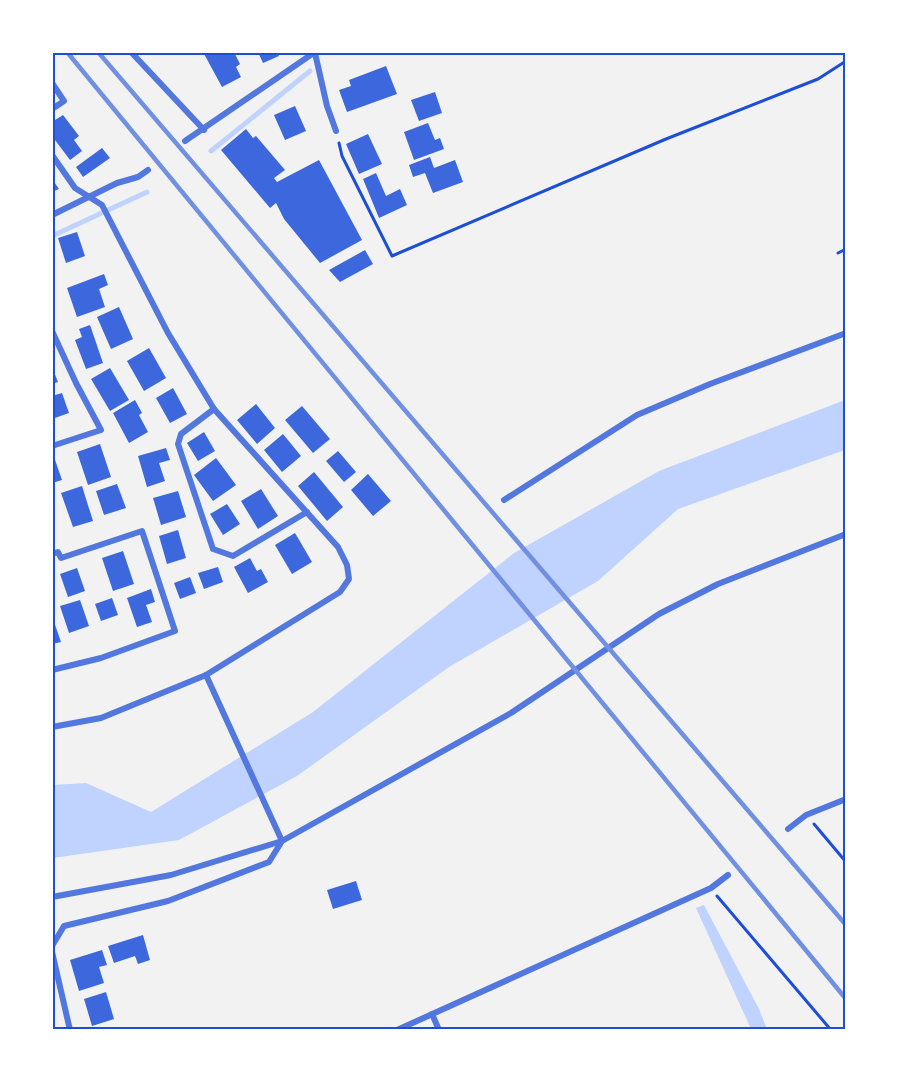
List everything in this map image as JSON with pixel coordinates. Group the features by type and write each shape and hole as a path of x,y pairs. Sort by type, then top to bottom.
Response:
{"street":[{"path":"131,52 204,130"},
{"path":"185,141 315,53 327,106 336,131"},
{"path":"52,83 64,101 52,109"},
{"path":"52,155 75,188 102,205 168,333 214,409 338,547 347,565 349,579 340,592 206,675 101,718 52,727"},
{"path":"52,215 117,183 138,177 148,170"},
{"path":"52,331 101,430 52,446"},
{"path":"504,500 637,415 710,384 846,333"},
{"path":"214,409 181,434 178,444 213,549 233,556 307,512"},
{"path":"52,554 58,552 62,558 142,531 175,631 102,658 52,670"},
{"path":"52,897 171,875 282,841 511,714 659,614 718,584 846,534"},
{"path":"206,675 282,841"},
{"path":"788,830 806,814 846,799"},
{"path":"52,946 64,926 168,901 269,862 282,841"},
{"path":"397,1029 711,888 728,875"},
{"path":"52,952 70,1029"},
{"path":"432,1014 438,1029"}],"path":[{"path":"336,131 342,156 392,256 666,139 818,79 846,62"},
{"path":"838,253 846,249"},
{"path":"806,814 846,862"},
{"path":"711,888 831,1029"}],"water":[{"path":"845,400 845,450 678,509 598,581 449,667 297,776 179,840 53,858 52,785 86,783 151,812 313,712 514,553 659,471"},
{"path":"704,905 759,1009 767,1029 751,1029 696,908"}],"building":[{"path":"203,52 234,52 240,64 236,67 241,77 222,87"},
{"path":"258,52 277,52 279,56 263,63"},
{"path":"386,66 397,94 347,112 339,90 351,86 349,80"},
{"path":"435,92 442,113 419,121 411,100"},
{"path":"295,106 306,131 285,140 274,115"},
{"path":"63,115 79,136 74,140 82,151 70,160 52,136 52,122"},
{"path":"428,123 435,140 440,138 444,149 414,160 404,132"},
{"path":"246,129 253,138 256,136 285,170 274,178 277,182 319,160 362,240 320,263 284,219 276,203 270,208 221,150"},
{"path":"368,134 382,164 359,174 346,144"},
{"path":"102,148 110,158 83,177 76,167"},
{"path":"430,157 434,168 455,160 463,182 433,193 425,173 413,177 409,165"},
{"path":"376,173 386,196 400,189 407,205 379,218 363,179"},
{"path":"52,179 59,189 52,192"},
{"path":"77,232 85,256 66,263 58,238"},
{"path":"365,250 373,264 340,282 329,270"},
{"path":"104,274 108,285 99,289 105,307 77,317 67,288"},
{"path":"119,307 133,339 111,349 97,317"},
{"path":"90,325 103,363 86,369 75,340 82,337 79,329"},
{"path":"149,348 166,378 144,391 127,361"},
{"path":"52,367 58,382 52,384"},
{"path":"110,368 129,400 110,411 91,379"},
{"path":"173,388 187,414 170,423 156,398"},
{"path":"62,393 69,413 52,419 52,396"},
{"path":"135,400 142,413 139,415 148,432 129,443 113,413"},
{"path":"256,404 275,428 257,444 237,420"},
{"path":"302,406 330,439 313,453 285,420"},
{"path":"204,432 215,451 198,461 187,443"},
{"path":"283,434 301,456 282,472 264,450"},
{"path":"100,444 111,477 88,485 77,452"},
{"path":"166,448 170,460 159,463 165,481 147,487 138,456"},
{"path":"338,451 356,472 344,482 326,461"},
{"path":"52,457 54,457 62,480 52,483"},
{"path":"216,458 236,485 213,501 194,475"},
{"path":"314,472 343,507 327,521 298,486"},
{"path":"368,474 391,501 373,516 351,490"},
{"path":"117,484 126,508 104,515 96,491"},
{"path":"82,486 93,521 73,527 61,493"},
{"path":"261,489 278,516 258,529 241,501"},
{"path":"178,491 186,517 161,525 153,498"},
{"path":"227,504 240,524 223,535 210,514"},
{"path":"178,530 186,558 167,564 159,536"},
{"path":"295,533 312,562 292,574 275,545"},
{"path":"123,551 134,584 113,591 102,558"},
{"path":"250,558 257,571 261,569 268,582 248,593 234,567"},
{"path":"218,567 223,582 204,589 198,573"},
{"path":"77,568 85,591 68,597 60,574"},
{"path":"190,577 196,593 180,599 174,583"},
{"path":"151,589 155,602 146,605 152,622 137,627 127,598"},
{"path":"112,598 118,615 101,621 95,604"},
{"path":"80,600 89,626 69,633 60,606"},
{"path":"52,616 61,642 52,644"},
{"path":"356,881 362,900 333,909 327,890"},
{"path":"143,935 150,960 138,964 135,956 114,963 108,946"},
{"path":"102,950 107,965 99,967 104,983 79,991 70,960"},
{"path":"106,992 114,1019 92,1026 84,999"}],"waterway":[{"path":"211,151 310,71"},
{"path":"52,236 147,192"}],"railway":[{"path":"67,52 846,999"},
{"path":"98,52 846,925"}]}
